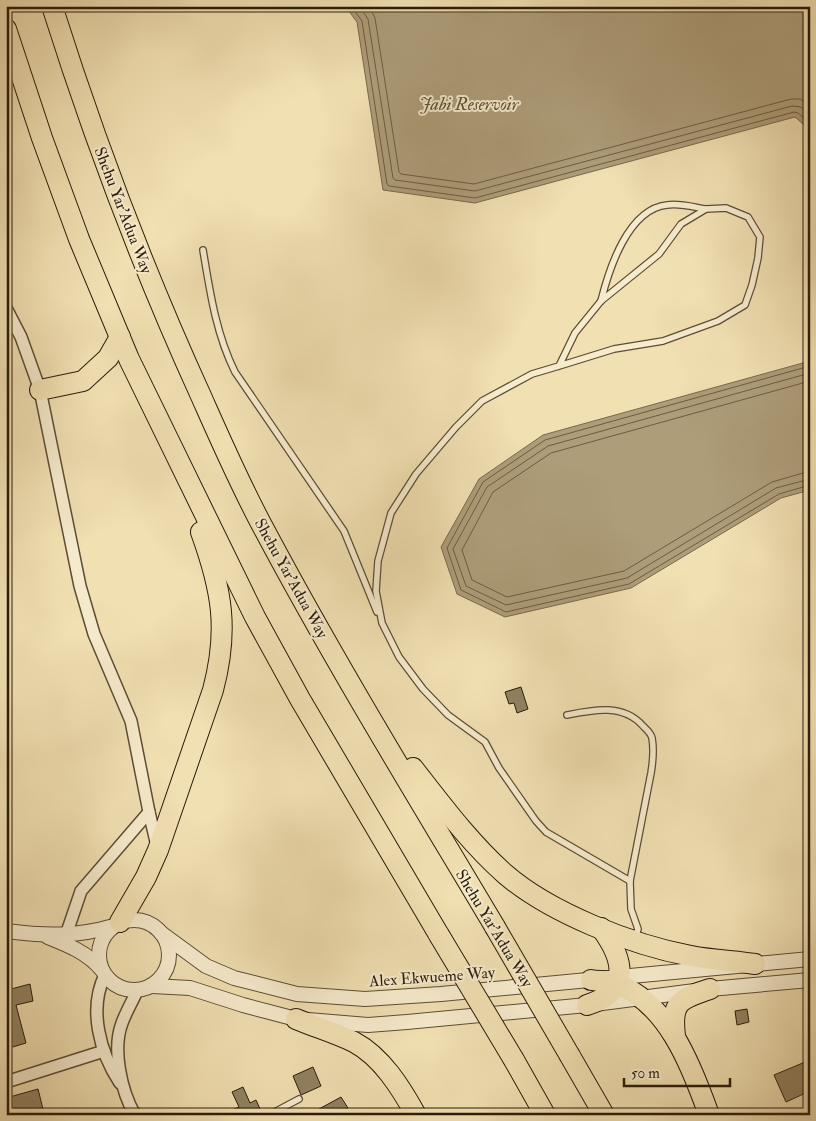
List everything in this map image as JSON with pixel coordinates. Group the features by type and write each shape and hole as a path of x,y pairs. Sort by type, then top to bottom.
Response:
{"highway":[{"name":"Shehu Yar'Adua Way","path":"52,6 101,153 144,264 225,451 264,530 366,710 604,1115"},
{"path":"6,29 42,138 79,239 129,359 255,617 291,683 545,1115"},
{"path":"40,390 83,381 108,358 120,337"},
{"path":"117,924 146,878 158,850 213,690 218,671 223,630 222,609 207,547 172,448"},
{"path":"366,710 455,823 506,875 538,897 561,910 601,928 655,948 691,956 755,964"},
{"path":"587,1004 605,998 612,991 617,981 618,964 615,951 601,928"},
{"path":"591,980 617,981 640,997 663,1020 675,1036 691,1069 709,1115"},
{"path":"675,1036 674,1013 677,1007 690,996 710,989"},
{"path":"296,1019 356,1043 386,1069 416,1115"}],"street":[{"path":"6,308 21,338 40,390 80,586 94,634 131,721 148,812 158,850"},
{"path":"66,935 81,891 148,812"},
{"path":"6,931 43,936 66,935 97,931 132,920 140,920 152,924 161,933 168,949 167,967 161,978 152,986"},
{"path":"117,924 102,939 99,950 100,964 104,974 96,999 104,1051 110,1067 125,1091"},
{"name":"Alex Ekwueme Way","path":"161,933 206,966 234,978 297,994 332,998 396,998 591,980"},
{"path":"43,936 81,952 94,961 113,984 124,990 137,991 152,986 190,988 242,1005 296,1019 368,1024 407,1022 810,980"},
{"path":"617,981 810,959"},
{"path":"129,1114 120,1070 118,1037 122,1022 137,991"},
{"path":"6,1082 104,1051"}],"lane":[{"path":"382,623 376,592 378,561 391,513 416,474 456,427 482,401 532,374 614,349 663,341 718,321 745,305 758,258 760,237 748,216 726,208 705,209 679,204 665,205 642,217 616,254 607,276 601,301"},
{"path":"559,366 575,333 601,301 659,254 681,224 705,209"},
{"path":"203,250 212,306 226,355 235,372 344,531 382,623 399,657 423,689 448,715 485,742 499,768 536,822 546,832 630,881"},
{"path":"567,715 609,708 630,715 652,736 653,756 651,773 630,881 631,909 638,929 634,940"},
{"path":"269,1115 299,1099"}],"water":[{"name":"Jabi Reservoir","path":"345,6 810,6 810,130 795,117 475,203 383,190 357,22"},
{"path":"810,361 810,490 781,498 631,588 505,617 457,594 441,547 479,479 543,435"}],"building":[{"path":"521,687 528,709 517,713 514,703 509,704 505,692"},
{"path":"9,983 11,989 30,984 33,1001 16,1005 26,1043 6,1049 6,984"},
{"path":"747,1009 749,1022 737,1025 735,1011"},
{"path":"810,1060 810,1091 786,1102 774,1075"},
{"path":"313,1067 321,1086 301,1095 293,1076"},
{"path":"243,1087 250,1103 256,1100 261,1111 255,1115 221,1115 239,1107 232,1092"},
{"path":"38,1089 43,1109 22,1115 6,1115 6,1098"},
{"path":"341,1097 348,1108 335,1115 308,1115"}]}
